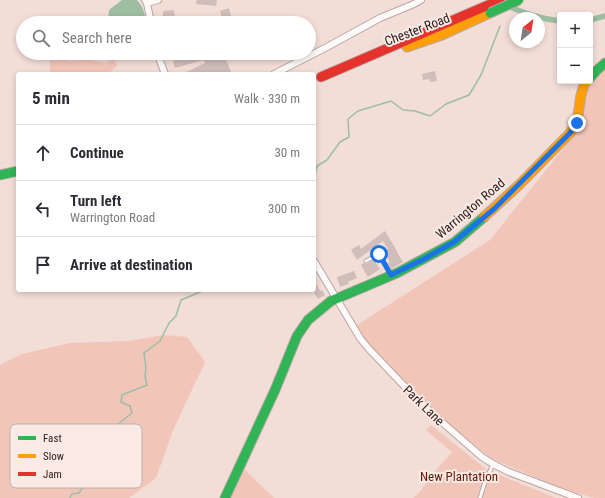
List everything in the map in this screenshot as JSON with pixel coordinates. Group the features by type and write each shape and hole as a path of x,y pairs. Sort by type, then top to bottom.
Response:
{"main road":[{"name":"Chester Road","path":"318,78 500,0"},
{"name":"Chester Road","path":"318,78 442,35 490,13 520,2"},
{"path":"593,74 605,64"},
{"name":"Warrington Road","path":"226,498 275,390 300,330 312,316 331,301 391,275 454,242 494,209 570,133 577,123 579,100 585,84"},
{"path":"0,175 16,171"}],"street":[{"path":"149,16 146,2 158,0"},
{"path":"316,53 380,18 421,0"},
{"path":"160,60 164,72"},
{"path":"283,72 304,60"},
{"name":"Park Lane","path":"316,265 360,338 407,389 436,417 469,446 493,464 509,472 578,498"}],"lane":[{"path":"366,261 379,254 391,275"},
{"path":"480,498 493,464"}],"path":[{"path":"520,2 539,11 576,15 605,9"},
{"path":"0,164 16,160"}],"green space":[{"path":"50,60 90,60 105,63 114,60 117,66 110,72 50,72"},
{"path":"605,70 605,498 594,498 559,487 492,459 438,416 369,346 357,325 490,240 566,145 580,125 583,96 600,74"},
{"path":"164,335 187,337 205,362 174,428 156,478 129,498 0,498 0,365 22,354 70,343 128,341"},
{"name":"New Plantation","path":"431,425 487,470 556,498 413,498 419,493 435,471 452,452 426,430"},
{"path":"243,468 274,498 229,498"}],"shaded area":[{"path":"122,0 137,0 144,11 145,16 108,16 109,10"}],"building":[{"path":"197,0 217,0 216,6 196,4"},
{"path":"229,8 231,16 221,16 220,11"},
{"path":"174,10 175,16 163,16 163,11"},
{"path":"173,60 204,60 175,68"},
{"path":"204,60 226,60 231,72 186,72 205,63"},
{"path":"435,71 437,81 430,82 429,79 423,80 422,74"},
{"path":"385,231 403,262 391,269 387,263 390,262 383,251 388,249 383,241 357,260 351,250 359,245 361,249"},
{"path":"374,260 380,269 368,277 361,265 364,263 367,264"},
{"path":"354,271 357,278 348,282 349,284 340,287 337,277"},
{"path":"316,284 320,291 322,290 325,295 318,299 314,293 316,292"}],"waterway":[{"path":"507,6 540,17 557,21"},
{"path":"593,19 605,16"},
{"path":"316,171 317,166 327,160 340,142 349,137 348,119 358,111 391,101 403,110 415,111 430,116 446,104 469,95 481,75 500,26"},
{"path":"118,424 132,413 130,406 121,402 122,395 147,385 144,353 160,341 169,323 176,316 181,300 200,292"},
{"path":"70,498 72,494 79,493 82,488"}],"traffic: fast":[{"path":"490,13 519,0"},
{"path":"593,74 605,63"},
{"path":"0,175 16,171"},
{"path":"225,498 275,390 297,336 308,320 331,301 397,273 455,242 484,217"}],"traffic: slow":[{"path":"407,47 442,35 490,13"},
{"path":"484,217 519,185 570,133 577,122 581,95 585,84"}],"traffic: jam":[{"path":"321,77 500,0"}],"route":[{"path":"379,254 391,275 454,242 494,209 570,133 577,123"}]}
